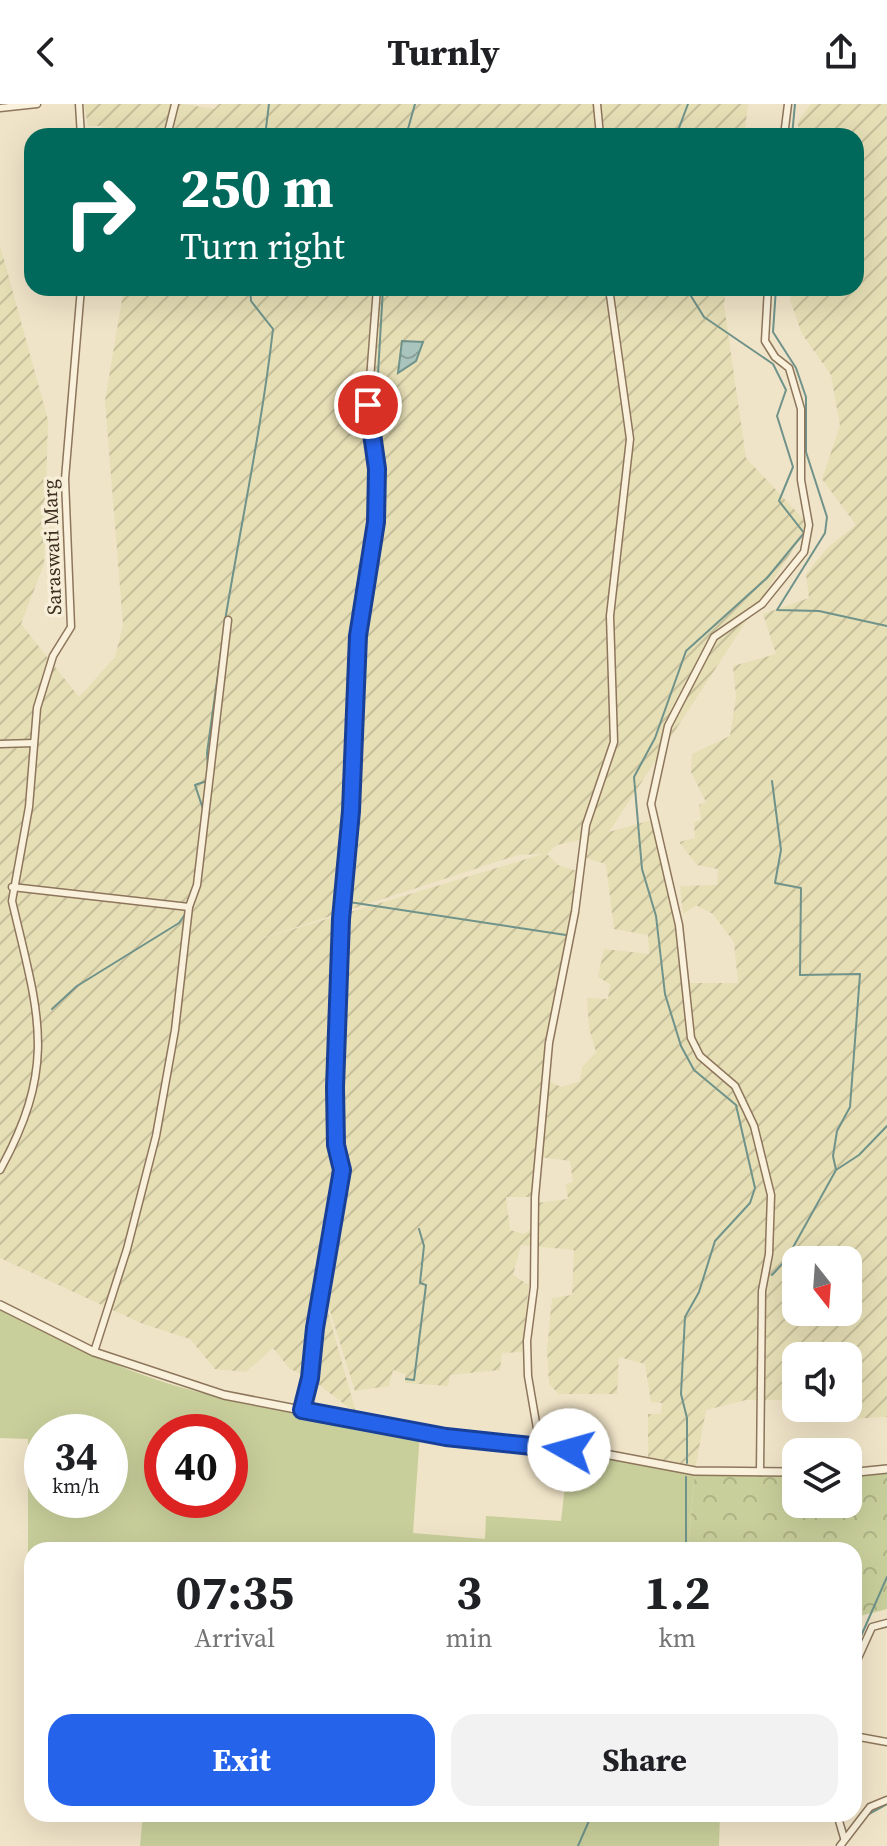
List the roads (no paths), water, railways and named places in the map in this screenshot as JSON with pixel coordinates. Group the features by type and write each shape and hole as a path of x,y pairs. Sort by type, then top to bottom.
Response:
{"street":[{"path":"0,108 37,104"},
{"path":"79,104 80,128"},
{"path":"169,128 175,104"},
{"path":"597,104 599,128"},
{"path":"785,128 788,104"},
{"name":"Saraswati Marg","path":"0,1170 24,1123 39,1064 36,1005 12,901 12,887 23,847 34,743 46,675 71,627 65,479 80,296"},
{"path":"302,1410 310,1378 315,1328 342,1170 336,1145 335,1087 339,952 351,811 358,636 376,522 377,469 368,405 376,296"},
{"path":"540,1446 528,1376 527,1341 534,1287 535,1197 549,1043 555,999 575,912 586,825 614,742 610,616 630,439 610,296"},
{"path":"760,1472 762,1291 769,1254 771,1195 754,1126 735,1086 700,1056 691,1038 679,925 651,804 668,726 714,637 762,604 804,552 809,525 801,480 801,409 789,368 775,357 765,341 768,296"},
{"path":"94,1352 127,1249 156,1136 175,1030 189,907 197,885 228,620"},
{"path":"0,744 34,743"},
{"path":"12,887 189,907"},
{"path":"0,1305 94,1352 179,1382 302,1410 433,1435 647,1460 695,1471 782,1472"},
{"path":"862,1472 887,1469"},
{"path":"862,1649 872,1627 887,1623"},
{"path":"862,1737 887,1742"},
{"path":"862,1817 870,1807 887,1800"},
{"path":"839,1822 844,1838"},
{"path":"840,1846 857,1822"}],"water":[{"path":"402,341 423,342 416,361 398,373"}],"waterway":[{"path":"266,128 269,104"},
{"path":"408,128 415,104"},
{"path":"679,128 688,104"},
{"path":"793,128 795,104"},
{"path":"225,621 273,329 251,301 251,296"},
{"path":"383,296 378,374 371,405 383,475 383,517 363,639 356,818 349,902 566,935"},
{"path":"687,1463 687,1418 681,1394 685,1317 699,1292 715,1241 750,1203 755,1188 736,1105 694,1070 681,1046 665,994 656,916 642,869 634,777 655,738 686,651 767,578 804,533 779,501 793,467 777,416 786,390 773,364 704,317 691,296"},
{"path":"775,296 773,332 796,368 806,397 806,452 827,517 825,533 777,610 819,611 887,626"},
{"path":"208,771 207,753 224,631"},
{"path":"204,812 195,785 207,781"},
{"path":"772,781 781,850 775,883 801,888 800,975 860,974 850,1107 837,1131 833,1156 836,1170"},
{"path":"194,901 200,885"},
{"path":"52,1009 77,986 179,923 186,913"},
{"path":"772,1275 786,1260 836,1170 859,1155 887,1126"},
{"path":"406,1379 414,1380 426,1285 420,1283 424,1246 419,1229"},
{"path":"686,1477 686,1542"},
{"path":"862,1634 887,1577"},
{"path":"867,1815 887,1804"},
{"path":"578,1846 588,1822"}]}
